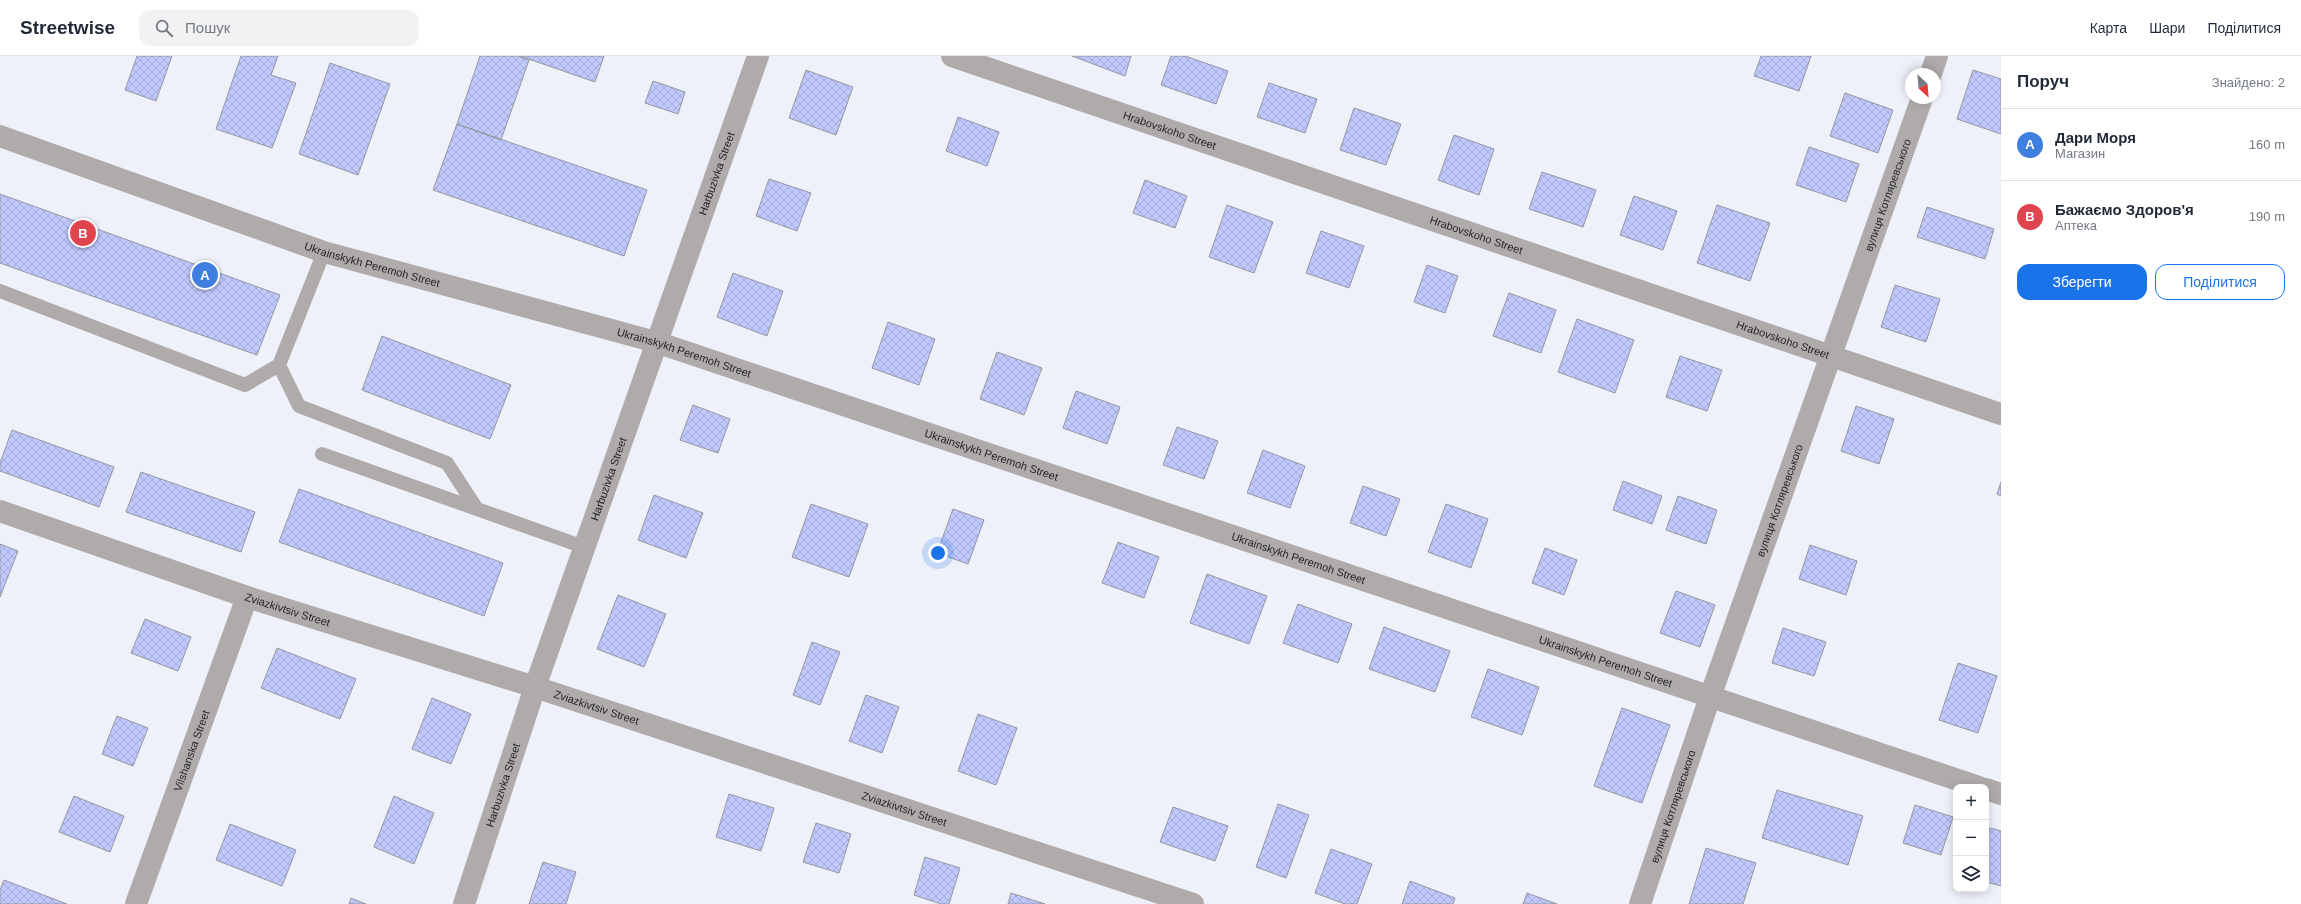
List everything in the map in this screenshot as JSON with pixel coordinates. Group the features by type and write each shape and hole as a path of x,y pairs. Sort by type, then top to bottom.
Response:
{"street":[{"name":"Harbuzivka Street","path":"464,904 535,687 758,56"},
{"name":"Hrabovskoho Street","path":"952,56 2001,414"},
{"path":"1933,68 1937,56"},
{"name":"вулиця Котляревського","path":"1640,904 1710,697 1920,104"},
{"name":"Ukrainskykh Peremoh Street","path":"0,136 324,252 656,342 1970,784"},
{"name":"Zviazkivtsiv Street","path":"0,511 247,597 535,687 1193,904"},
{"name":"Vilshanska Street","path":"136,904 247,597"},
{"path":"1989,790 2001,794"}],"lane":[{"path":"0,291 245,385 280,365 324,252"},
{"path":"280,365 299,406 447,463 477,509"},
{"path":"322,454 584,547"}],"building":[{"path":"137,56 172,56 156,101 125,90"},
{"path":"241,56 278,56 271,75 296,83 272,148 216,129"},
{"path":"480,56 517,56 529,60 501,140 457,124"},
{"path":"520,56 604,56 595,82"},
{"path":"1072,56 1131,56 1125,76"},
{"path":"1171,56 1185,56 1228,71 1216,104 1161,85"},
{"path":"1761,56 1811,56 1799,91 1754,76"},
{"path":"330,63 390,84 358,175 299,154"},
{"path":"806,70 853,87 836,135 789,118"},
{"path":"1973,70 2001,79 2001,134 1957,119"},
{"path":"653,81 685,92 678,114 645,103"},
{"path":"1269,83 1317,99 1305,133 1257,117"},
{"path":"1845,93 1893,110 1878,153 1830,136"},
{"path":"1354,108 1401,124 1386,165 1340,150"},
{"path":"958,117 999,132 987,166 946,151"},
{"path":"457,124 647,190 624,256 433,190"},
{"path":"1454,135 1494,149 1479,195 1438,180"},
{"path":"1809,147 1859,164 1846,202 1796,185"},
{"path":"1542,172 1596,190 1583,227 1529,209"},
{"path":"769,179 811,193 797,231 756,216"},
{"path":"1145,180 1187,196 1175,228 1133,213"},
{"path":"0,194 280,295 257,355 0,263"},
{"path":"1634,196 1677,211 1663,250 1620,235"},
{"path":"1227,205 1273,222 1254,273 1209,257"},
{"path":"1717,205 1770,223 1750,281 1697,263"},
{"path":"1927,207 1994,229 1985,259 1917,237"},
{"path":"1321,231 1364,246 1349,288 1306,273"},
{"path":"1427,265 1458,276 1445,313 1414,302"},
{"path":"733,273 783,291 767,336 717,317"},
{"path":"1895,285 1940,299 1926,342 1881,327"},
{"path":"1509,293 1556,310 1541,353 1493,336"},
{"path":"1577,319 1634,340 1615,393 1558,372"},
{"path":"888,322 935,339 919,385 872,368"},
{"path":"382,336 511,385 490,439 362,390"},
{"path":"997,352 1042,368 1024,415 980,399"},
{"path":"1680,356 1722,370 1707,411 1666,397"},
{"path":"1076,391 1120,407 1107,444 1063,428"},
{"path":"693,405 730,419 718,453 680,440"},
{"path":"1856,406 1894,419 1879,464 1841,451"},
{"path":"1177,427 1218,441 1204,479 1163,465"},
{"path":"12,430 114,467 99,507 0,471 0,463"},
{"path":"1263,450 1305,466 1290,508 1247,493"},
{"path":"141,472 255,512 241,552 126,512"},
{"path":"1623,481 1662,496 1652,524 1613,510"},
{"path":"2001,482 2001,496 1997,494"},
{"path":"1363,486 1400,499 1386,536 1350,523"},
{"path":"299,489 503,563 484,616 279,542"},
{"path":"654,495 703,513 686,558 638,540"},
{"path":"1678,496 1717,510 1706,544 1666,530"},
{"path":"811,504 868,524 849,577 792,557"},
{"path":"1446,504 1488,519 1471,568 1428,552"},
{"path":"953,509 984,520 968,564 937,553"},
{"path":"1118,542 1159,557 1144,598 1102,583"},
{"path":"0,544 18,551 0,597"},
{"path":"1810,545 1857,561 1846,595 1799,579"},
{"path":"1545,548 1577,560 1564,595 1532,583"},
{"path":"1207,574 1267,596 1249,644 1190,623"},
{"path":"1676,591 1715,605 1700,647 1660,633"},
{"path":"618,595 666,614 644,667 597,649"},
{"path":"1298,604 1352,624 1338,663 1283,643"},
{"path":"145,619 191,637 178,671 131,653"},
{"path":"1384,627 1450,651 1435,692 1369,669"},
{"path":"1783,628 1826,642 1814,676 1772,663"},
{"path":"812,642 840,652 820,705 793,695"},
{"path":"277,648 356,679 340,719 261,688"},
{"path":"1958,663 1997,676 1978,733 1939,720"},
{"path":"1488,669 1539,687 1522,735 1471,717"},
{"path":"866,695 899,707 882,753 849,741"},
{"path":"432,698 471,714 451,764 412,749"},
{"path":"1622,708 1670,725 1642,803 1594,786"},
{"path":"978,714 1017,728 996,785 958,771"},
{"path":"117,716 148,728 133,766 102,754"},
{"path":"1777,790 1863,816 1848,865 1762,838"},
{"path":"729,794 774,808 761,851 716,837"},
{"path":"74,796 124,816 110,852 59,832"},
{"path":"394,796 434,813 414,864 374,847"},
{"path":"1278,804 1309,815 1286,878 1256,867"},
{"path":"1915,805 1953,817 1941,855 1903,843"},
{"path":"1173,807 1228,826 1215,861 1160,842"},
{"path":"816,823 851,834 839,873 803,862"},
{"path":"230,824 296,850 282,886 216,860"},
{"path":"1990,828 2001,831 2001,886 1989,883"},
{"path":"1706,848 1756,863 1743,904 1689,904"},
{"path":"1331,849 1372,864 1357,904 1345,904 1315,893"},
{"path":"925,857 960,868 949,904 941,904 914,895"},
{"path":"543,862 576,872 566,904 529,904"},
{"path":"4,880 67,904 0,904 0,890"},
{"path":"1410,881 1455,898 1453,904 1402,904"},
{"path":"1011,893 1045,904 1008,904"},
{"path":"1527,893 1557,904 1523,904"},
{"path":"351,898 366,904 349,904"}],"place":[{"name":"Бажаємо Здоров'я","path":"83,233"},
{"name":"Дари Моря","path":"205,275"}]}
